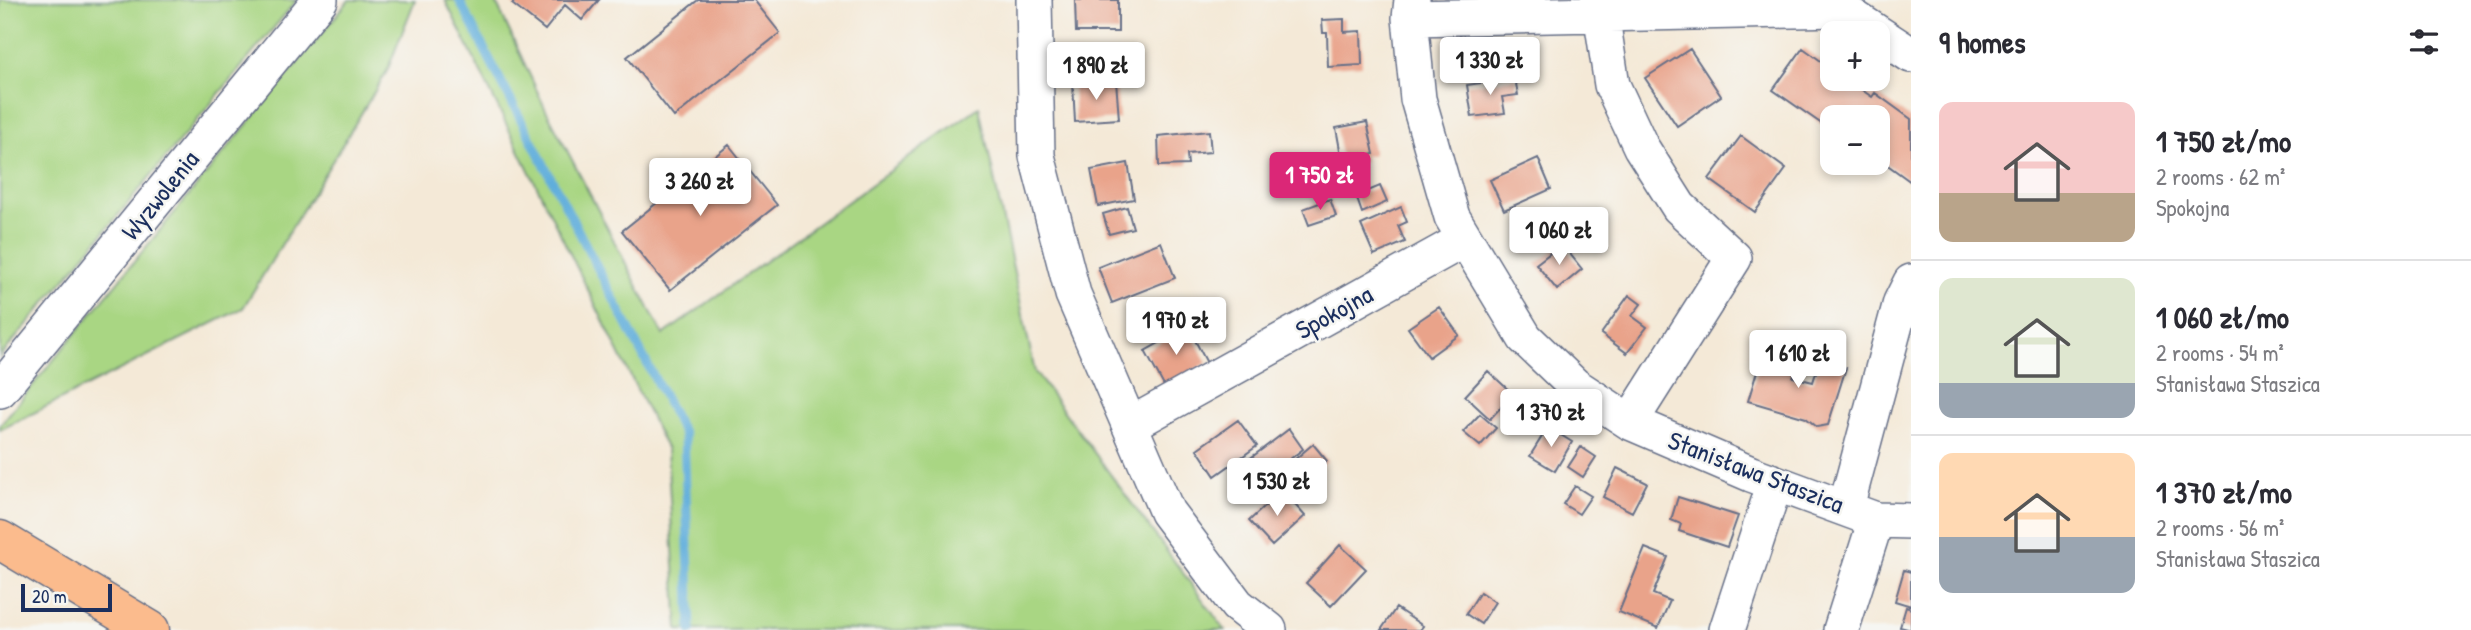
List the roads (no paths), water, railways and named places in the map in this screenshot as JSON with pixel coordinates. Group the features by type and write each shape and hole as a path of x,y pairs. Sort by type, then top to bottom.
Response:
{"main road":[{"path":"0,540 150,630"}],"street":[{"name":"Wyzwolenia","path":"0,390 320,0"},
{"path":"1034,0 1032,23 1037,156 1073,294 1167,512 1237,605 1269,630"},
{"path":"1411,9 1601,12 1835,5 1911,55"},
{"name":"Stanisława Staszica","path":"1411,9 1418,99 1452,216 1524,338 1575,386 1630,422 1861,514 1911,521"},
{"path":"1601,12 1612,85 1641,147 1679,207 1734,258 1630,422"},
{"name":"Spokojna","path":"1130,425 1465,239"},
{"path":"1841,630 1901,302 1911,282"},
{"path":"1727,630 1775,482"}],"waterway":[{"path":"459,0 684,435 691,630"}]}
